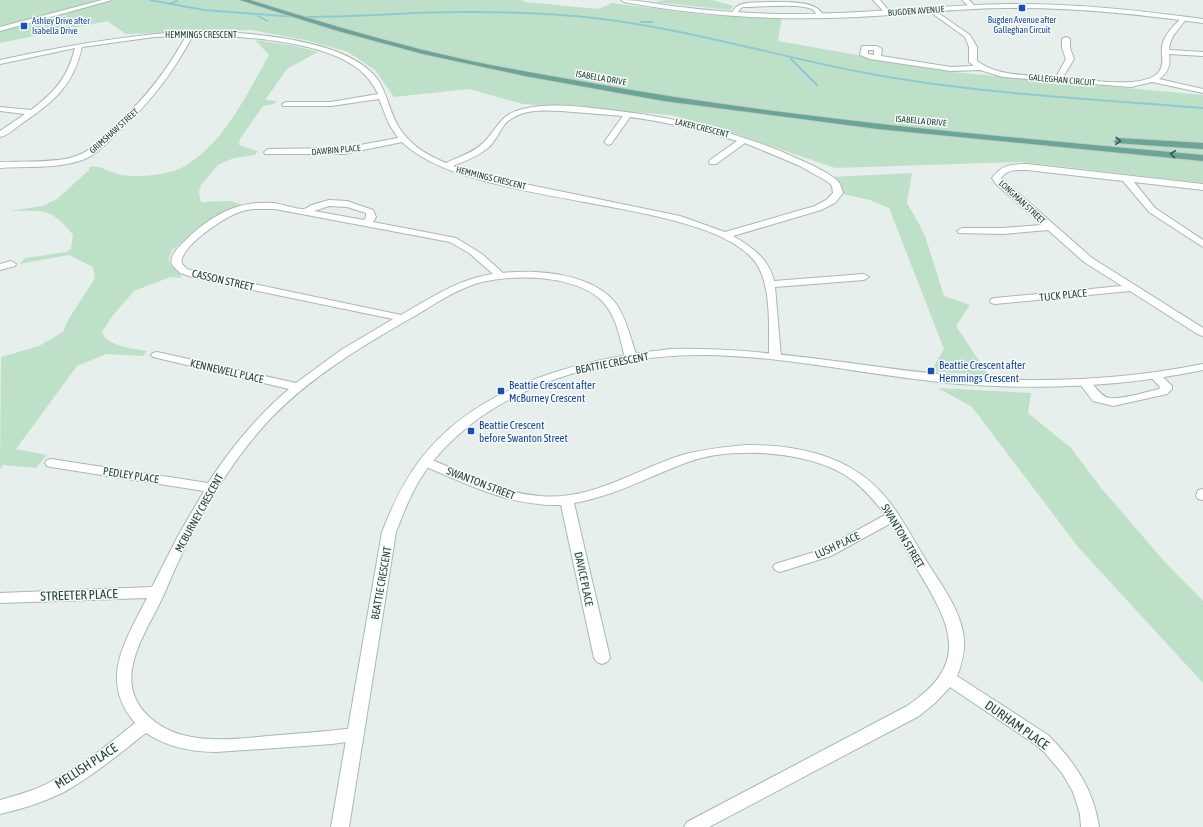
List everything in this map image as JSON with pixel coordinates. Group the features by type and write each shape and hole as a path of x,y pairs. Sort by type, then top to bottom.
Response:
{"main road":[{"name":"ISABELLA DRIVE","path":"243,0 251,1 273,10 315,23 395,45 473,63 620,91 780,115 953,134 1203,158"},
{"name":"ISABELLA DRIVE","path":"953,134 1203,146"}],"street":[{"path":"0,25 98,0"},
{"path":"0,29 109,0"},
{"name":"BUGDEN AVENUE","path":"624,0 674,8 735,13 820,15 888,13 973,7 1043,7 1115,11 1203,21"},
{"path":"876,0 888,13"},
{"path":"965,0 973,7"},
{"path":"1113,0 1115,11"},
{"path":"735,13 737,8 742,5 781,5 813,7 818,10 820,15"},
{"path":"931,10 968,36 973,47 973,62 979,68"},
{"path":"1152,80 1165,68 1165,45 1167,39 1184,18"},
{"name":"HEMMINGS CRESCENT","path":"0,62 79,44 136,37 190,34 243,35 286,41 328,51 357,65 373,78 383,96 393,122 404,139 421,153 446,166 501,182 680,219 708,228 742,245 755,256 765,269 770,284 775,357"},
{"name":"GRIMSHAW STREET","path":"0,165 63,162 78,158 91,152 126,121 156,90 173,66 190,34"},
{"path":"1058,79 1070,59 1066,48 1066,39"},
{"path":"0,134 50,98 67,80 73,68 79,44"},
{"path":"1165,52 1203,54"},
{"name":"GALLEGHAN CIRCUIT","path":"877,58 951,69 979,68 1003,75 1130,85 1152,80"},
{"path":"1152,80 1203,91"},
{"path":"286,104 331,104 383,96"},
{"name":"LAKER CRESCENT","path":"446,166 477,151 491,139 506,118 522,111 548,108 628,114 689,124 744,140 776,152 816,172 836,185 838,193 832,202 818,208 724,235"},
{"path":"0,109 32,112"},
{"path":"608,142 628,114"},
{"name":"DAWBIN PLACE","path":"268,152 344,151 404,139"},
{"path":"713,162 744,140"},
{"name":"LONGMAN STREET","path":"1203,188 1027,167 1010,167 1002,171 996,178 998,182 1048,227 1088,260 1203,333"},
{"path":"1126,178 1152,210 1203,244"},
{"path":"306,212 314,206 325,204 351,205 370,212 371,217 366,223"},
{"name":"CASSON STREET","path":"401,318 195,275 185,272 178,267 176,260 178,253 184,246 222,216 251,206 264,205 453,240 467,246 501,276"},
{"path":"962,231 1003,231 1048,227"},
{"path":"0,266 11,264"},
{"name":"MCBURNEY CRESCENT","path":"355,736 228,746 187,743 164,736 146,724 131,708 124,689 124,667 131,645 211,488 250,434 297,387 343,353 401,318 462,285 501,276 534,275 555,277 573,281 596,291 608,300 615,310 631,357"},
{"path":"770,284 864,278"},
{"name":"TUCK PLACE","path":"995,301 1132,288"},
{"name":"BEATTIE CRESCENT","path":"340,827 389,532 403,498 426,462 445,441 466,423 515,393 542,381 571,371 631,357 669,353 708,352 775,357 908,375 995,382 1085,382 1156,376 1203,367"},
{"name":"KENNEWELL PLACE","path":"157,355 297,387"},
{"path":"1085,382 1097,398 1113,402 1163,392 1166,389 1166,386 1156,376"},
{"name":"SWANTON STREET","path":"426,462 499,492 519,498 542,501 567,500 602,491 686,458 741,449 768,449 808,456 843,469 871,488 885,505 945,606 954,625 957,646 956,657 948,678 930,700 913,711 693,827"},
{"name":"PEDLEY PLACE","path":"51,463 211,488"},
{"name":"DAVICE PLACE","path":"567,500 602,658"},
{"name":"LUSH PLACE","path":"780,567 826,553 892,517"},
{"name":"STREETER PLACE","path":"0,598 158,592"},
{"name":"DURHAM PLACE","path":"948,678 1042,740 1052,750 1070,771 1083,796 1090,827"},
{"name":"MELLISH PLACE","path":"0,807 38,795 65,782 89,767 146,724"}],"green space":[{"path":"0,0 522,0 525,2 598,9 612,3 706,15 782,17 778,41 953,72 1203,95 1203,183 1021,162 835,168 736,134 671,115 523,104 469,89 394,97 375,70 348,52 306,40 251,30 126,34 107,21 0,43"},
{"path":"666,0 712,0 734,6 729,10 655,2"},
{"path":"255,40 296,46 318,52 287,69 265,100 277,101 274,104 263,106 240,139 239,145 257,151 255,155 234,158 218,165 201,185 199,192 201,202 230,201 243,205 216,216 172,250 169,258 170,265 180,274 181,278 170,277 134,291 113,315 102,332 105,337 109,341 121,346 147,351 143,356 106,354 77,366 16,449 47,455 36,468 3,465 0,469 1,357 39,346 63,332 68,320 95,278 93,267 69,255 19,264 26,258 66,252 71,249 73,235 59,219 46,212 10,211 42,206 57,199 89,170 89,167 93,166 101,168 121,175 143,176 170,172 185,166 199,156 223,131 234,116 269,55"},
{"path":"912,173 907,203 926,239 944,296 970,305 956,326 989,376 931,371 944,349 889,208 870,200 838,193 831,177"},
{"path":"938,388 1031,393 1028,413 1071,448 1102,489 1164,561 1203,601 1203,683 1078,547 972,407"}],"waterway":[{"path":"150,0 170,4"},
{"path":"170,4 177,1"},
{"path":"170,4 204,10 296,17"},
{"path":"302,17 480,12 548,14 594,18 664,29 837,67 912,81 1037,95 1203,108"},
{"path":"258,16 267,21"},
{"path":"641,22 652,22"},
{"path":"791,59 817,85"}],"place":[{"name":"Bugden Avenue after Galleghan Circuit","path":"1022,8"},
{"name":"Ashley Drive after Isabella Drive","path":"24,26"},
{"name":"Beattie Crescent after Hemmings Crescent","path":"931,371"},
{"name":"Beattie Crescent after McBurney Crescent","path":"501,391"},
{"name":"Beattie Crescent before Swanton Street","path":"471,431"}]}
